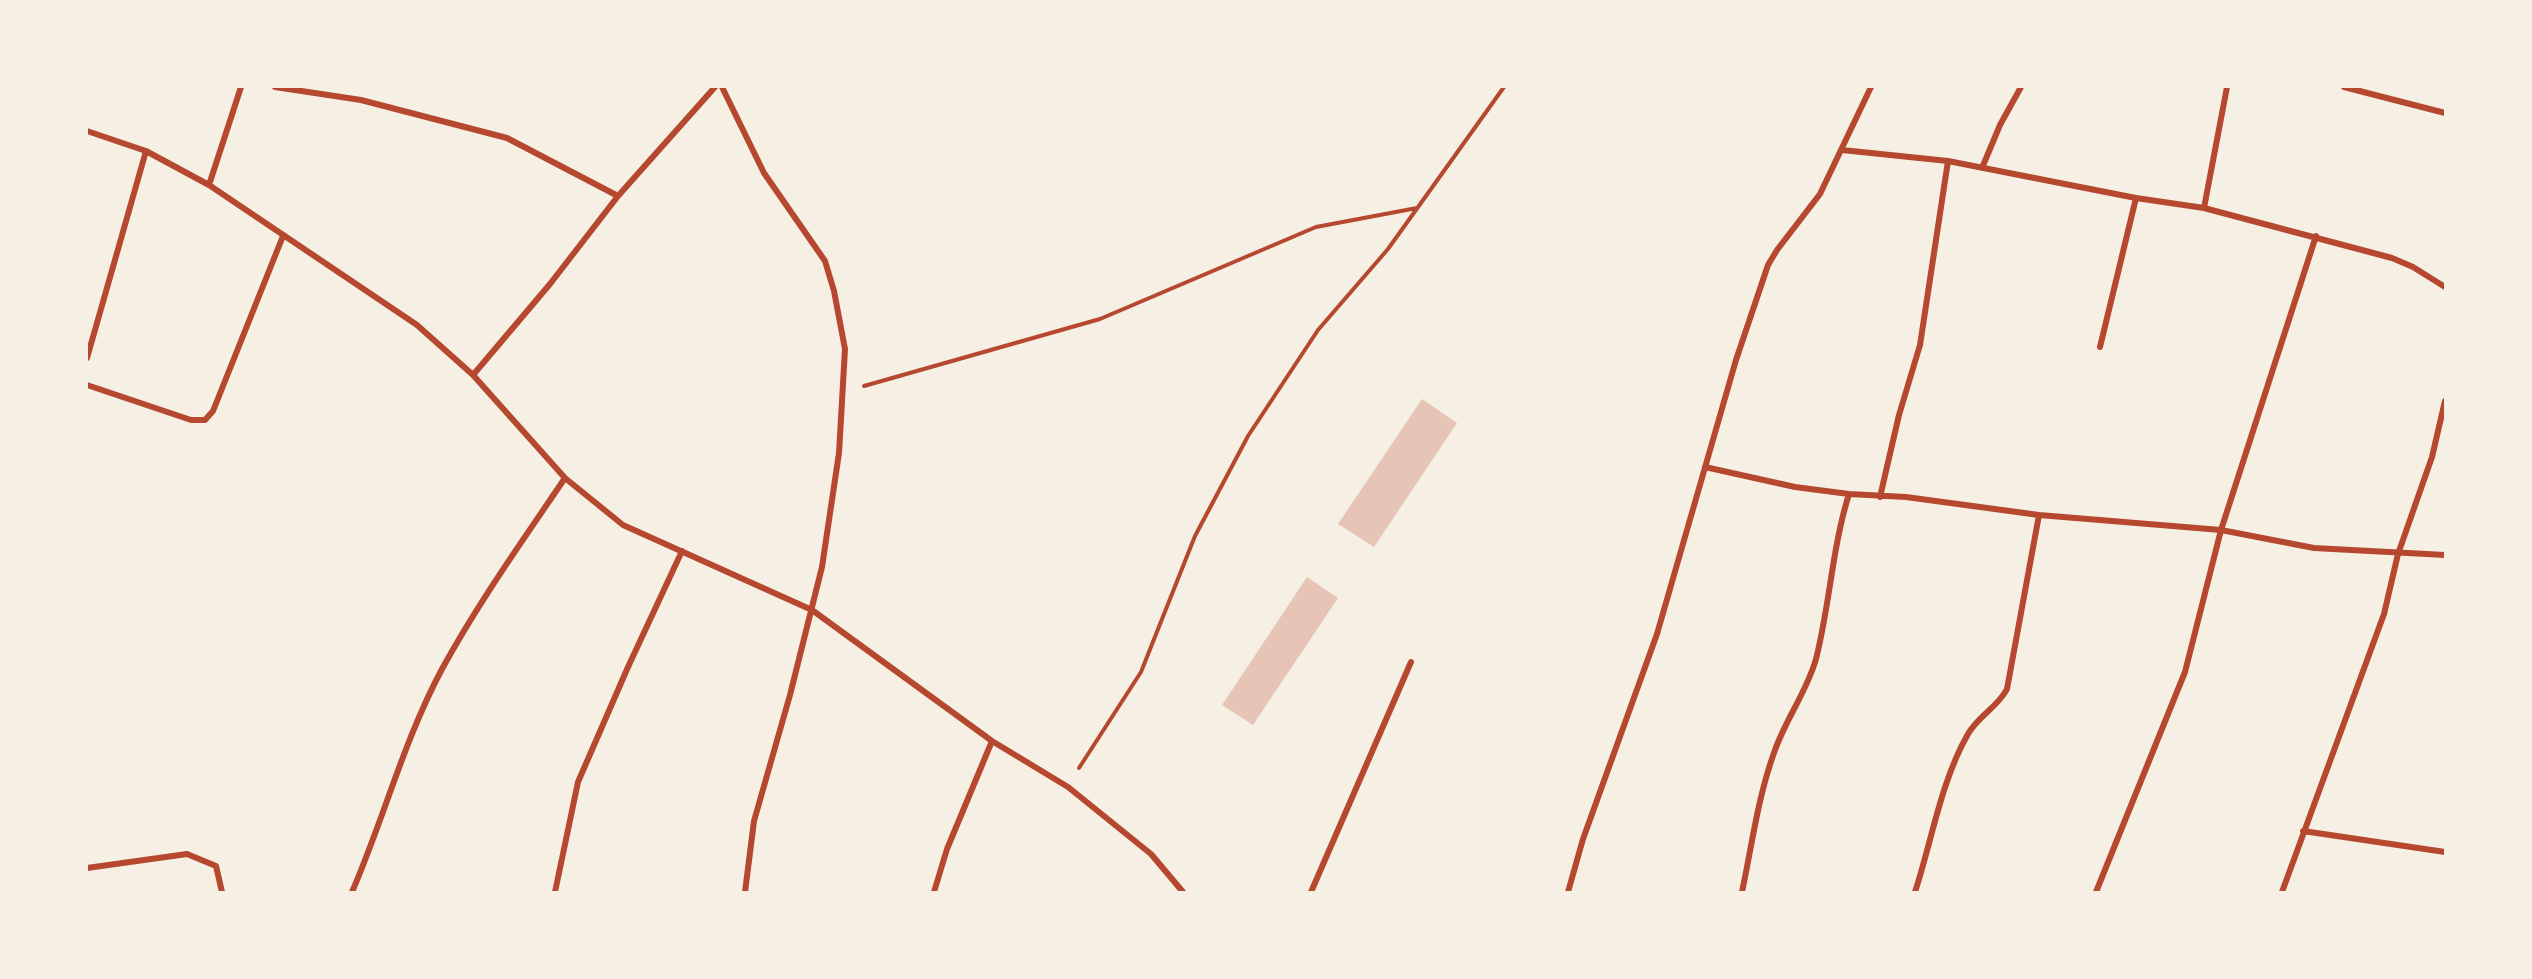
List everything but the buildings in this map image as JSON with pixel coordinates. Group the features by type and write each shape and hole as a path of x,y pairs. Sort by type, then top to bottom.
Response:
{"street":[{"path":"209,185 241,87"},
{"path":"275,87 361,100 507,138 618,196"},
{"path":"473,375 550,284 618,196 715,87"},
{"path":"722,87 764,173 825,261 834,291 845,349 839,453 822,567 754,821 745,892"},
{"path":"1568,892 1583,839 1657,633 1736,360 1772,258 1820,194 1871,87"},
{"path":"1982,168 2000,125 2021,87"},
{"path":"2204,208 2227,87"},
{"path":"2344,87 2445,113"},
{"path":"87,131 146,151 209,185 417,325 473,375 565,478 623,525 812,610 992,741 1068,787 1151,854 1183,892"},
{"path":"1842,150 1948,161 2136,198 2204,208 2316,236 2403,262 2445,287"},
{"path":"87,358 146,151"},
{"path":"1880,497 1920,345 1948,161"},
{"path":"2100,347 2136,198"},
{"path":"87,385 191,420 205,420 213,411 283,236"},
{"path":"2096,892 2185,672 2221,530 2316,236"},
{"path":"2282,892 2385,615 2398,554 2432,458 2445,401"},
{"path":"1705,467 1795,487 1849,494 1917,499 2039,515 2221,530 2314,548 2445,555"},
{"path":"352,892 406,746 442,669 565,478"},
{"path":"1742,892 1764,784 1775,748 1815,662 1826,617 1834,549 1849,494"},
{"path":"1915,892 1957,758 1968,734 1998,703 2007,689 2039,515"},
{"path":"555,892 578,782 682,551"},
{"path":"1311,892 1411,662"},
{"path":"934,892 947,849 992,741"},
{"path":"2303,831 2445,852"},
{"path":"87,868 187,855 216,866 222,892"}],"path":[{"path":"1068,787 1141,672 1195,536 1248,436 1318,330 1388,249 1504,87"},
{"path":"843,392 1100,319 1316,227 1418,208"}]}
